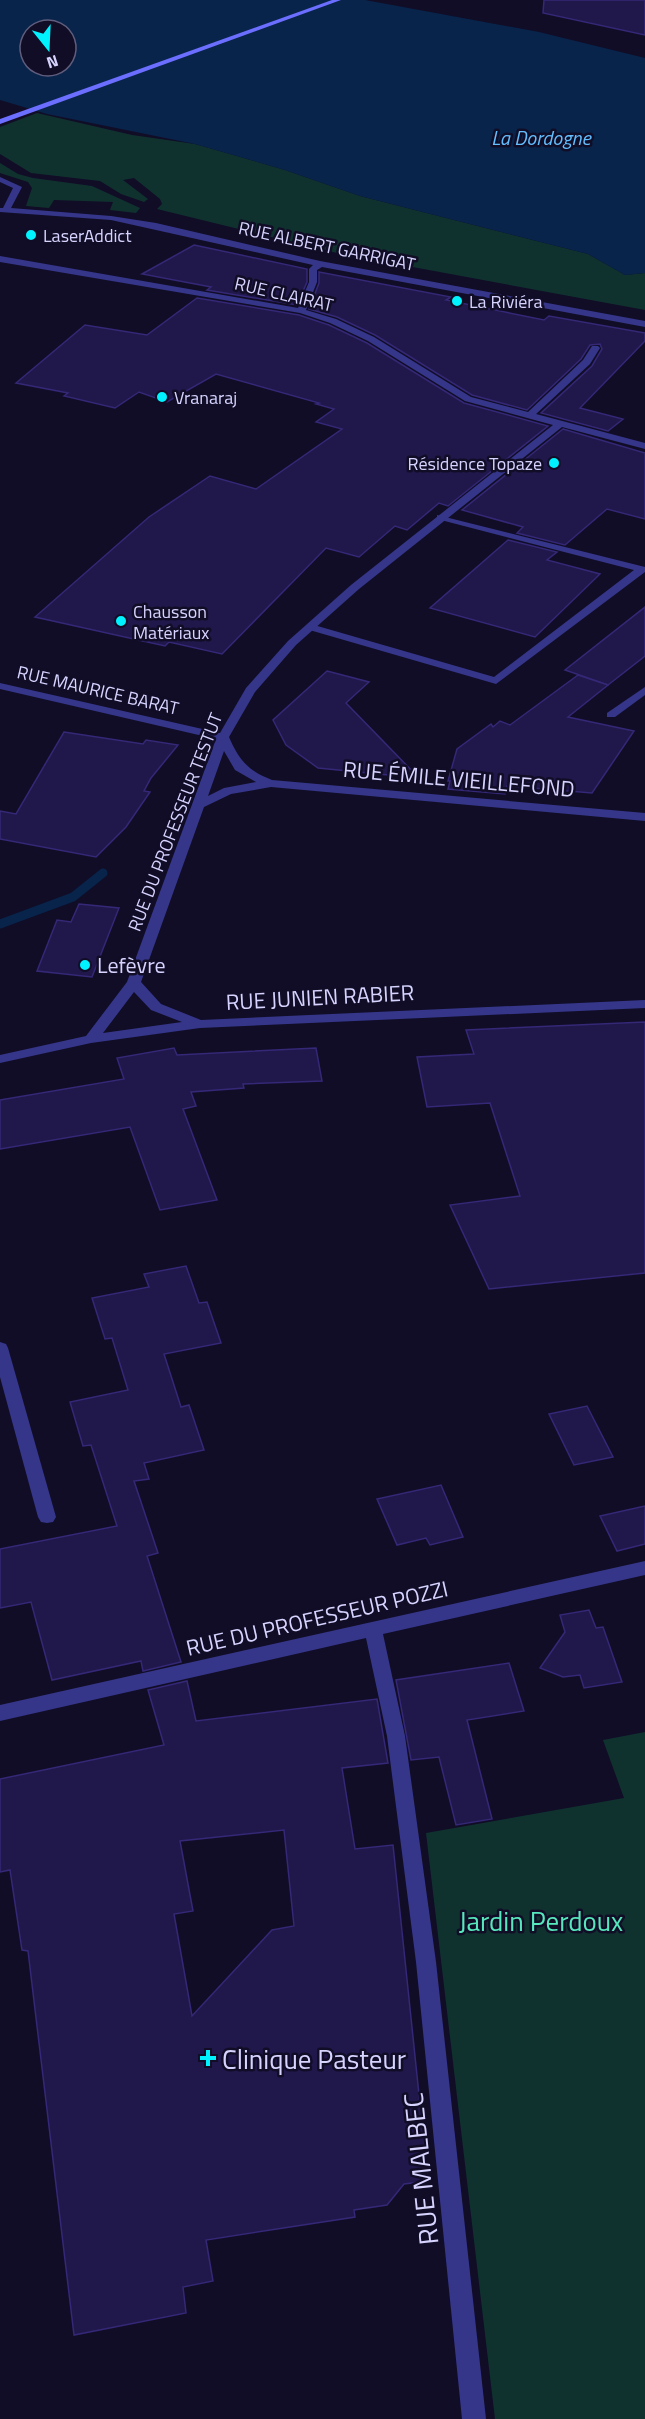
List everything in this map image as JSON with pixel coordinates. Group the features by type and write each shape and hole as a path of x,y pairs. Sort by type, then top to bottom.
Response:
{"main road":[{"path":"0,122 338,0"}],"street":[{"path":"0,179 18,187 3,210"},
{"name":"RUE ALBERT GARRIGAT","path":"3,210 111,218 156,225 320,264 645,324"},
{"name":"RUE CLAIRAT","path":"0,260 301,312 333,321 371,339 468,399 645,446"},
{"path":"301,312 313,282 313,269 320,264"},
{"path":"530,415 587,362 595,348"},
{"name":"RUE DU PROFESSEUR TESTUT","path":"91,1039 134,983 223,737 250,690 292,643 310,627 441,517 561,423"},
{"path":"310,627 496,681 642,569 441,517"},
{"name":"RUE MAURICE BARAT","path":"0,686 223,737"},
{"path":"612,715 645,690"},
{"name":"RUE ÉMILE VIEILLEFOND","path":"223,737 236,764 246,775 270,783 645,817"},
{"name":"RUE ÉMILE VIEILLEFOND","path":"198,805 228,791 270,783"},
{"path":"134,983 156,1006 200,1024"},
{"name":"RUE JUNIEN RABIER","path":"0,1059 91,1039 200,1024 645,1004"},
{"path":"0,1348 47,1517"},
{"name":"RUE DU PROFESSEUR POZZI","path":"0,1713 645,1568"},
{"name":"RUE MALBEC","path":"373,1630 396,1736 426,1962 474,2419"}],"green space":[{"path":"37,113 132,135 195,144 285,170 360,196 588,254 625,275 645,273 645,310 337,253 157,209 162,204 160,199 134,178 123,180 148,199 144,202 121,194 100,181 31,173 0,154 0,127"},
{"path":"0,163 18,174 33,178 92,186 140,208 136,213 110,210 113,202 54,200 49,208 26,206 32,188 28,182 0,173"},
{"name":"Jardin Perdoux","path":"645,1732 645,2419 495,2419 426,1833 624,1798 603,1740"}],"water":[{"name":"La Dordogne","path":"0,0 365,0 539,32 645,58 645,273 625,275 588,254 360,196 285,170 195,144 47,114 0,100"}],"building":[{"path":"544,0 645,0 645,35 543,13"},
{"path":"194,245 307,269 307,282 297,305 207,290 211,287 142,274"},
{"path":"319,272 451,297 446,300 544,320 549,316 645,333 645,341 580,408 623,419 608,431 541,413 592,366 602,349 600,344 590,345 581,359 527,410 472,395 375,335 337,317 309,309 319,283"},
{"path":"197,298 299,315 329,325 367,343 464,403 548,426 448,506 439,503 407,530 395,526 359,557 326,548 222,654 169,642 165,646 35,617 149,517 210,476 256,489 342,429 316,422 334,409 216,374 167,402 139,392 115,408 64,396 68,393 16,383 85,325 147,335"},
{"path":"563,429 645,453 645,519 607,509 565,545 517,533 523,527 462,510"},
{"path":"508,540 557,552 547,560 600,574 535,637 430,608"},
{"path":"645,607 645,656 608,685 565,670"},
{"path":"327,671 369,682 346,703 419,778 318,768 286,745 273,720"},
{"path":"578,675 608,685 568,717 634,731 592,793 507,786 505,794 448,789 457,749 491,724 493,727 500,721 510,725"},
{"path":"64,732 143,744 146,740 178,745 151,778 144,791 150,792 126,827 96,857 0,839 0,811 16,814"},
{"path":"79,904 119,908 92,977 37,971 57,920 71,922"},
{"path":"645,1022 645,1273 489,1289 450,1205 520,1196 490,1103 427,1107 417,1057 474,1054 466,1030"},
{"path":"174,1048 177,1055 316,1048 322,1081 243,1084 244,1088 191,1092 196,1106 183,1109 217,1200 160,1210 130,1127 0,1149 0,1100 124,1079 117,1058"},
{"path":"186,1266 199,1303 207,1302 221,1343 164,1354 181,1407 189,1405 204,1450 144,1463 149,1479 134,1481 158,1553 147,1556 181,1662 143,1671 141,1661 52,1680 31,1602 0,1608 0,1549 117,1526 91,1445 83,1446 70,1402 128,1390 112,1338 105,1339 92,1298 149,1287 144,1274"},
{"path":"587,1406 613,1457 574,1465 549,1414"},
{"path":"441,1485 463,1537 430,1545 426,1538 397,1545 377,1499"},
{"path":"645,1506 645,1544 617,1551 600,1516"},
{"path":"589,1610 596,1628 603,1627 622,1682 584,1688 580,1675 563,1677 540,1668 565,1632 560,1615"},
{"path":"509,1663 524,1711 467,1720 492,1819 456,1825 439,1757 411,1760 396,1680"},
{"path":"187,1681 196,1721 377,1699 388,1763 342,1768 355,1849 393,1845 428,2181 404,2184 387,2205 354,2210 355,2217 206,2240 213,2281 183,2287 186,2313 74,2335 28,1951 22,1950 10,1870 0,1872 0,1779 164,1745 148,1690","holes":["284,1830 294,1926 272,1930 192,2016 174,1914 193,1911 180,1841"]}],"waterway":[{"path":"0,924 73,897 103,873"}],"place":[{"name":"LaserAddict","path":"31,235"},
{"name":"La Riviéra","path":"457,301"},
{"name":"Vranaraj","path":"162,397"},
{"name":"Résidence Topaze","path":"554,463"},
{"name":"Chausson Matériaux","path":"121,621"},
{"name":"Lefèvre","path":"85,965"},
{"name":"Clinique Pasteur","path":"208,2058"}]}
